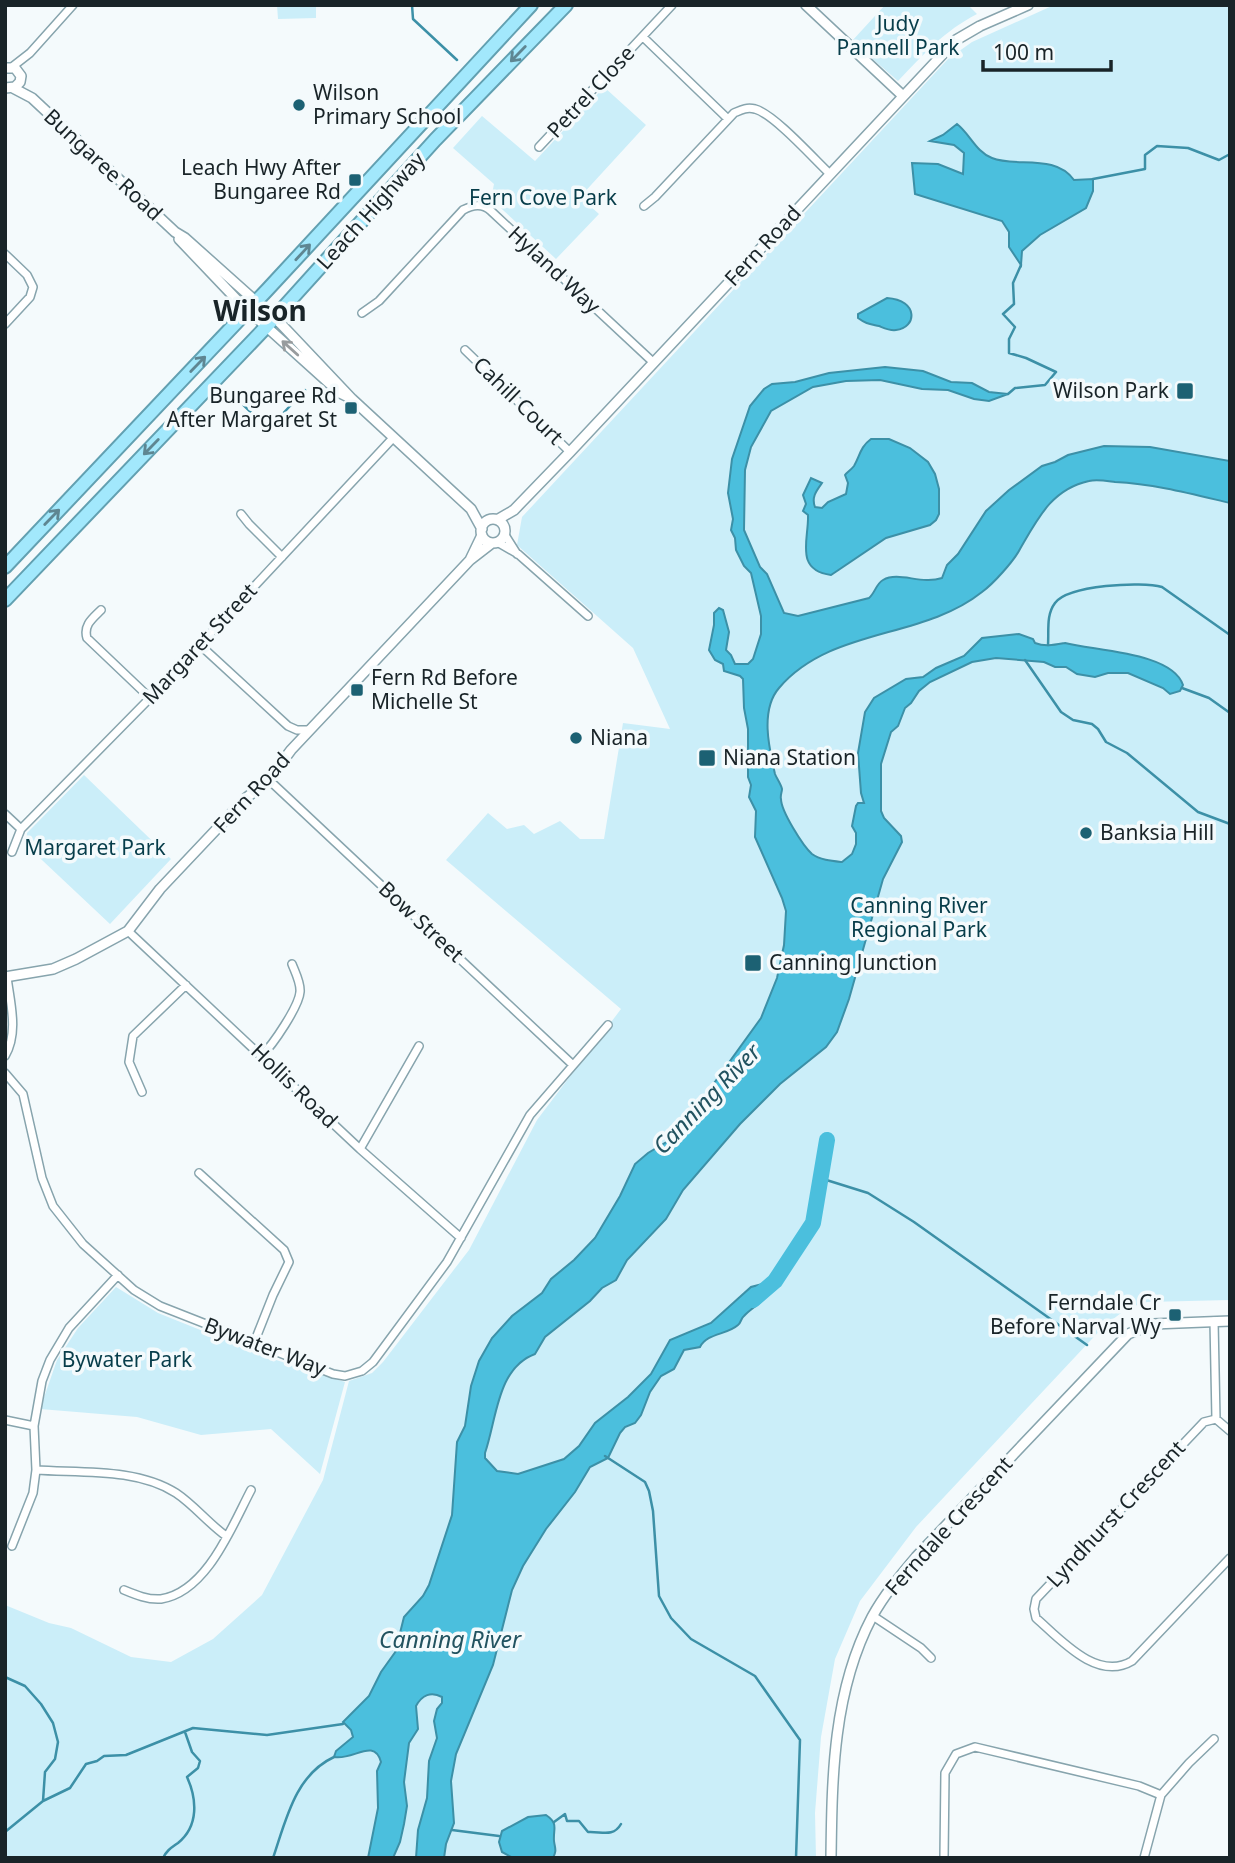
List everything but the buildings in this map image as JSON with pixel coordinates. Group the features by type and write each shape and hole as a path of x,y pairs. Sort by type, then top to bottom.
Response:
{"highway":[{"name":"Leach Highway","path":"5,567 253,306 531,5"},
{"name":"Leach Highway","path":"5,600 566,5"}],"street":[{"path":"8,66 30,53 73,5"},
{"name":"Petrel Close","path":"540,147 672,5"},
{"path":"806,5 903,96"},
{"name":"Fern Road","path":"6,977 60,966 128,931 169,880 246,798 269,779 291,750 470,560 505,532 514,510 956,40 979,26 1024,6"},
{"name":"Petrel Close","path":"643,37 728,119"},
{"path":"8,89 18,85 30,53"},
{"name":"Bungaree Road","path":"8,66 18,70 32,98 174,232 185,238 340,393 352,399 471,509 494,519"},
{"name":"Bungaree Road","path":"8,89 32,98"},
{"path":"644,206 728,119 744,108 769,116 830,174"},
{"name":"Hyland Way","path":"362,313 379,301 463,210 481,205 491,211 654,363"},
{"path":"5,254 27,275 33,287 30,297 5,324"},
{"name":"Cahill Court","path":"465,350 570,452"},
{"name":"Margaret Street","path":"12,852 21,829 150,698 393,438"},
{"name":"Bungaree Road","path":"471,509 482,532"},
{"name":"Fern Road","path":"470,560 485,523 514,510"},
{"path":"241,513 248,524 282,557"},
{"path":"494,519 517,554"},
{"path":"482,532 494,543 517,554 588,617"},
{"path":"101,610 87,625 87,638 150,698"},
{"path":"200,645 288,726 297,730 311,730"},
{"name":"Bow Street","path":"269,779 573,1065"},
{"path":"5,814 21,829"},
{"name":"Hollis Road","path":"128,931 360,1149 461,1238"},
{"path":"262,1055 274,1042 298,998 300,986 292,964"},
{"path":"5,1056 12,1041 13,1030 6,977"},
{"path":"142,1092 129,1062 133,1036 186,985"},
{"name":"Bywater Way","path":"5,1073 23,1094 42,1178 53,1206 83,1244 134,1290 160,1306 333,1374 345,1376 362,1371 373,1362 447,1262 530,1115 608,1025"},
{"path":"360,1149 419,1046"},
{"path":"199,1172 284,1250 289,1262 254,1343"},
{"path":"12,1545 33,1493 36,1470 34,1426 42,1381 50,1360 69,1328 118,1275"},
{"path":"1214,1321 1216,1419 1230,1431"},
{"name":"Ferndale Crescent","path":"831,1858 832,1790 838,1726 852,1664 873,1616 893,1585 916,1557 1128,1334 1153,1324 1230,1321"},
{"name":"Lyndhurst Crescent","path":"1216,1419 1204,1422 1036,1599 1034,1609 1037,1618 1076,1654 1105,1665 1124,1665 1132,1661 1230,1558"},
{"path":"5,1420 34,1426"},
{"path":"36,1470 117,1475 158,1483 188,1501 226,1536"},
{"path":"124,1590 142,1598 161,1599 181,1591 198,1578 213,1560 251,1490"},
{"path":"873,1616 921,1648 931,1658"},
{"path":"1144,1858 1161,1795 1214,1740"},
{"path":"944,1858 945,1773 956,1754 975,1747 1139,1786 1161,1795"}],"green space":[{"path":"277,5 316,5 316,18 278,19"},
{"name":"Judy Pannell Park","path":"885,5 968,5 977,14 944,36 898,81 852,41"},
{"name":"Canning River Regional Park","path":"1054,5 1230,5 1230,1300 1147,1302 1128,1308 1105,1325 916,1527 860,1601 835,1659 821,1737 815,1813 816,1858 5,1858 5,1605 49,1623 71,1628 131,1657 171,1662 213,1639 262,1595 323,1480 349,1381 372,1373 383,1362 469,1250 537,1120 621,1009 446,860 488,813 507,829 524,825 534,834 560,821 580,839 604,839 623,723 670,729 633,648 517,545 522,517 948,59 972,42"},
{"name":"Fern Cove Park","path":"604,87 646,125 580,197 599,214 556,259 491,199 494,184 453,148 482,116 535,161"},
{"name":"Margaret Park","path":"84,775 171,859 110,924 26,845 27,833"},
{"name":"Bywater Park","path":"116,1287 158,1313 273,1359 345,1382 320,1474 271,1429 201,1435 137,1417 40,1409 57,1360 78,1328"}],"water":[{"path":"957,124 982,152 992,158 1046,164 1066,172 1074,180 1093,179 1093,191 1086,208 1040,235 1022,251 1021,265 1009,247 1009,232 1002,221 915,194 912,163 938,164 963,174 964,153 954,145 930,141"},
{"path":"887,298 897,300 909,308 911,320 903,328 889,330 858,318 858,314"},
{"name":"Canning River","path":"885,367 923,371 951,382 972,383 989,392 1008,394 989,401 948,390 922,389 880,380 846,381 813,387 771,411 751,447 745,470 744,530 784,613 798,616 869,598 883,580 889,578 942,578 947,565 958,554 986,511 1009,490 1042,466 1068,455 1104,446 1150,447 1230,461 1230,503 1130,483 1095,480 1076,485 1047,506 1013,560 982,592 932,619 850,643 800,668 773,697 768,730 770,753 782,789 782,804 793,828 808,850 819,858 842,862 852,854 856,844 856,833 852,826 856,806 858,803 864,803 858,753 865,712 874,698 906,679 923,677 964,656 982,638 1019,634 1042,645 1065,643 1149,659 1176,674 1183,685 1180,691 1170,694 1163,688 1128,673 1108,673 1095,677 1077,674 1066,667 1055,667 1044,662 996,658 972,662 930,682 905,708 898,726 891,732 881,764 881,811 901,836 902,842 883,879 837,1032 826,1047 780,1084 740,1124 683,1190 666,1219 627,1260 616,1280 602,1288 545,1337 535,1354 513,1370 500,1396 485,1458 497,1471 518,1474 564,1459 579,1446 595,1423 628,1397 651,1374 670,1340 711,1323 751,1287 762,1284 769,1287 767,1292 762,1301 743,1317 739,1324 707,1339 700,1347 684,1350 674,1369 661,1376 650,1392 635,1423 625,1427 620,1433 608,1458 590,1467 523,1566 512,1590 493,1665 456,1754 451,1781 454,1823 444,1858 416,1858 418,1830 427,1798 429,1761 437,1738 434,1721 437,1709 442,1703 442,1697 431,1694 421,1699 416,1706 418,1729 409,1743 404,1782 407,1806 400,1842 393,1858 368,1858 378,1808 377,1771 381,1762 378,1755 368,1750 334,1757 336,1751 353,1737 351,1730 343,1722 369,1696 381,1672 401,1644 400,1633 404,1617 429,1585 452,1515 457,1442 465,1426 471,1386 479,1361 492,1338 512,1316 542,1293 551,1279 595,1238 635,1164 668,1141 684,1119 691,1115 761,1018 777,978 784,945 786,911 755,837 756,811 749,797 751,785 748,777 748,729 743,679 724,671 723,664 715,660 709,650 714,613 719,608 723,610 729,632 726,650 735,664 748,664 753,659 761,634 761,616 751,573 736,550 731,530 733,519 728,493 732,459 750,406 764,389 772,384 795,382 829,373"},
{"path":"871,439 889,439 910,448 928,462 939,489 939,514 930,525 886,538 831,575 819,572 812,567 806,552 808,515 803,511 806,504 803,495 811,478 822,483 814,497 815,507 822,508 828,502 846,494 848,483 845,475"},
{"path":"546,1815 553,1821 554,1826 553,1858 513,1858 502,1852 499,1842 502,1831 528,1817"}],"waterway":[{"path":"412,5 413,19 457,60"},
{"path":"1093,179 1145,169 1145,155 1157,146 1188,148 1219,160 1230,154"},
{"path":"1008,394 1015,388 1045,385 1056,372 1009,353 1009,339 1015,327 1003,314 1014,304 1013,283 1021,265"},
{"path":"230,392 261,422 268,425 275,422 305,390"},
{"path":"1048,645 1050,613 1055,603 1063,597 1089,588 1139,584 1162,587 1230,635"},
{"path":"1025,660 1061,712 1073,720 1092,724 1106,742 1127,753 1198,812 1230,824"},
{"path":"1182,688 1209,698 1230,713"},
{"path":"753,1300 775,1281 813,1223 827,1140"},
{"path":"820,1178 868,1193 914,1222 1087,1345"},
{"path":"605,1456 645,1482 649,1491 659,1596 671,1618 691,1639 755,1676 800,1740 796,1858"},
{"path":"5,1677 25,1686 53,1723 58,1742 55,1759 45,1772 43,1801"},
{"path":"5,1832 43,1801 70,1788 86,1764 104,1756 126,1755 193,1728 267,1735 343,1724"},
{"path":"163,1858 185,1836 193,1820 193,1794 187,1777 198,1768 200,1761 192,1752 185,1732"},
{"path":"273,1858 288,1814 301,1787 310,1775 334,1757"},
{"path":"554,1822 565,1814 567,1821 579,1821 588,1832 606,1833 614,1831 621,1824"},
{"path":"452,1830 499,1836"}],"place":[{"name":"Wilson Primary School","path":"299,105"},
{"name":"Leach Hwy After Bungaree Rd","path":"355,180"},
{"name":"Wilson Park","path":"1185,391"},
{"name":"Bungaree Rd After Margaret St","path":"351,408"},
{"name":"Fern Rd Before Michelle St","path":"357,690"},
{"name":"Niana","path":"576,738"},
{"name":"Niana Station","path":"707,758"},
{"name":"Banksia Hill","path":"1086,833"},
{"name":"Canning Junction","path":"753,963"},
{"name":"Ferndale Cr Before Narval Wy","path":"1175,1315"}],"district":[{"name":"Wilson","path":"260,311"}]}
